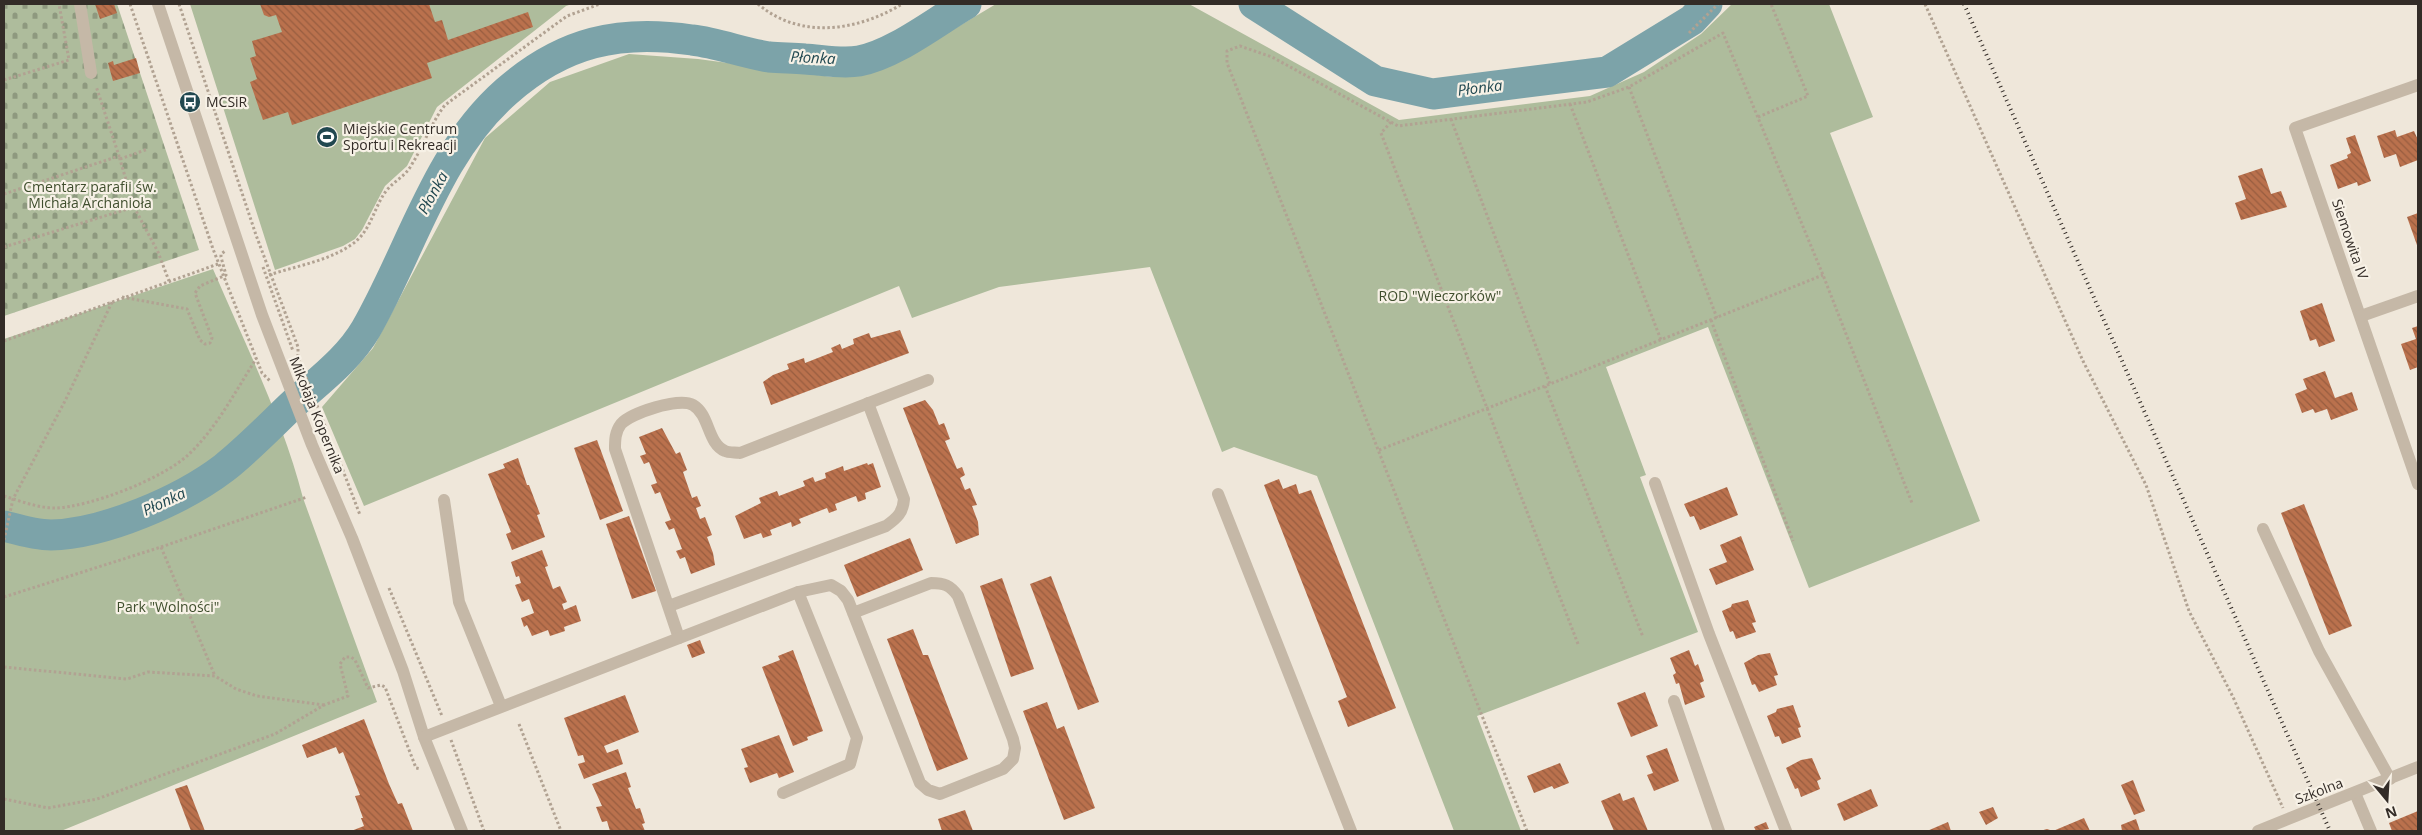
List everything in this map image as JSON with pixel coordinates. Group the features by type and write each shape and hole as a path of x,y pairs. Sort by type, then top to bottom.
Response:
{"street":[{"path":"80,4 91,73"},
{"name":"Mikołaja Kopernika","path":"158,4 238,246 287,382 382,618 424,737 462,831"},
{"name":"Siemowita IV","path":"2418,85 2295,128 2418,484"},
{"path":"2360,316 2418,296"},
{"path":"679,638 615,449 615,435 622,423 664,405 685,402 694,406 702,413 717,444 725,451 740,453 928,380"},
{"path":"669,606 886,526 898,517 904,509 904,498 868,403"},
{"path":"1655,483 1709,634 1786,831"},
{"path":"1218,494 1351,831"},
{"path":"444,500 459,602 501,706"},
{"path":"2264,529 2319,651 2390,779"},
{"path":"424,737 798,592 830,584 841,591 853,613 920,783 928,790 940,794 1003,769 1013,759 1015,748 1013,739 958,596 952,587 942,583 931,583 853,613"},
{"path":"783,792 850,764 857,738 798,592"},
{"path":"1674,701 1719,831"},
{"name":"Szkolna","path":"2258,831 2418,767"},
{"path":"2355,793 2372,831"}],"path":[{"path":"4,80 69,60 59,4"},
{"path":"130,4 218,264 262,373 273,387"},
{"path":"179,4 269,275 298,346 303,369 327,431"},
{"path":"269,275 325,257 353,244 363,235 385,192 406,174 413,164 439,113 446,105 567,16 600,4"},
{"path":"758,4 765,10 803,26 835,28 867,21 885,14 902,4"},
{"path":"1689,33 1718,4"},
{"path":"1758,117 1808,96 1771,4"},
{"path":"1925,4 2083,362 2146,485 2189,611 2233,697 2288,820"},
{"path":"1527,831 1228,63 1227,51 1240,46 1272,57 1398,126 1587,102 1629,86 1723,32 1823,275 1912,503"},
{"path":"91,73 134,207 158,252 169,281"},
{"path":"1629,86 1717,318"},
{"path":"1570,104 1661,340"},
{"path":"1451,119 1550,384"},
{"path":"1391,122 1381,133 1578,644"},
{"path":"4,194 148,149"},
{"path":"4,247 134,207"},
{"path":"122,298 187,309 200,340 205,344 210,343 212,338 194,293 200,286 226,275 227,270 221,254 238,246"},
{"path":"4,341 113,300 218,264"},
{"path":"1379,450 1823,275"},
{"path":"4,540 13,499 65,402 113,300"},
{"path":"1711,320 1793,542"},
{"path":"4,496 46,507 70,506 101,498 168,470 189,455 216,423 256,359"},
{"path":"1545,386 1643,637"},
{"path":"329,447 339,460 364,524"},
{"path":"4,598 307,497"},
{"path":"161,547 215,676"},
{"path":"386,579 447,728 484,831"},
{"path":"4,800 48,808 97,800 275,734 324,705 348,696 340,664 345,657 351,656 355,660 368,688 381,685"},
{"path":"4,668 127,679 148,672 215,676 236,689 257,696 324,705"},
{"path":"519,724 561,831"}],"green space":[{"name":"Cmentarz parafii św. Michała Archanioła","path":"4,4 117,4 199,250 4,316"},
{"name":"Miejskie Centrum Sportu i Rekreacji","path":"190,4 572,4 566,6 437,107 407,166 385,186 362,230 355,239 343,246 275,270"},
{"name":"ROD \"Wieczorków\"","path":"996,4 1189,4 1399,120 1590,96 1644,72 1701,34 1732,4 1829,4 1873,117 1830,133 1980,521 1809,588 1708,327 1606,367 1646,475 1640,477 1698,632 1477,716 1521,831 1454,831 1317,476 1234,447 1222,452 1150,267 999,287 912,318 899,286 364,506 322,407 373,348 485,138 550,82 629,54 698,59 832,77 904,59"},
{"name":"Park \"Wolności\"","path":"213,269 285,439 303,498 377,702 61,831 4,831 4,339"}],"building":[{"path":"95,4 114,4 117,13 100,19"},
{"path":"260,4 429,4 435,22 442,20 448,40 528,12 533,27 427,63 432,78 292,125 288,112 263,120 250,82 257,79 250,58 256,56 252,41 282,32 276,15 269,17 264,15"},
{"path":"136,58 140,73 113,81 108,63 113,61 114,65"},
{"path":"2395,130 2397,137 2414,131 2418,140 2418,160 2400,167 2396,154 2384,158 2377,136"},
{"path":"2355,135 2371,181 2358,186 2357,182 2338,189 2330,165 2348,158 2347,155 2351,153 2346,138"},
{"path":"2262,168 2271,194 2281,191 2287,207 2241,220 2235,203 2246,199 2238,176"},
{"path":"2418,213 2418,248 2407,217"},
{"path":"2322,303 2335,341 2319,347 2316,339 2310,341 2300,311"},
{"path":"2418,326 2418,367 2410,370 2401,344 2416,339 2412,328"},
{"path":"900,330 909,353 771,405 763,382 773,375 789,369 787,364 804,358 805,363 833,352 831,348 840,344 842,349 854,344 853,339 869,333 871,338"},
{"path":"2325,371 2335,398 2352,392 2358,410 2331,420 2327,409 2315,413 2313,409 2302,413 2295,394 2307,389 2303,379"},
{"path":"925,400 933,410 939,425 944,423 950,439 945,441 957,469 962,467 965,475 960,478 965,490 970,488 977,505 972,506 978,522 979,535 956,544 903,408"},
{"path":"662,428 676,454 680,452 687,470 683,472 692,498 697,496 701,506 696,508 700,519 705,517 712,535 707,537 715,565 691,574 685,557 680,559 676,551 682,549 674,528 669,530 665,522 671,520 660,492 655,494 651,485 657,483 649,462 644,464 640,456 646,454 639,437"},
{"path":"597,440 623,511 600,520 574,448"},
{"path":"518,458 540,514 537,515 545,537 512,550 506,534 511,532 488,474 505,468 503,464"},
{"path":"867,463 868,465 873,463 881,487 865,493 866,499 858,502 856,496 835,504 837,510 829,513 827,508 799,519 801,523 792,527 791,522 770,530 772,535 763,538 761,533 744,539 735,516 761,503 759,498 777,491 779,496 805,486 803,481 813,477 815,482 826,478 825,473 843,466 844,471"},
{"path":"1279,479 1283,489 1296,484 1299,494 1311,490 1396,708 1348,727 1338,701 1347,697 1264,485"},
{"path":"1727,487 1738,515 1700,530 1694,516 1690,517 1684,504"},
{"path":"2304,504 2352,626 2329,635 2281,513"},
{"path":"629,516 656,591 632,599 606,524"},
{"path":"1741,536 1754,570 1716,585 1709,569 1727,562 1720,545"},
{"path":"910,538 923,570 857,597 844,565"},
{"path":"542,550 548,566 545,567 553,589 560,586 567,602 562,604 564,610 576,605 581,621 564,627 565,631 550,636 548,630 532,636 527,625 524,627 521,618 534,613 529,599 522,602 515,585 521,583 519,576 516,577 511,562"},
{"path":"1051,576 1099,702 1078,710 1030,584"},
{"path":"1002,578 1034,669 1011,677 980,586"},
{"path":"1748,600 1756,622 1752,623 1756,632 1736,639 1733,631 1730,632 1722,611 1731,607 1732,604"},
{"path":"913,629 923,655 928,655 968,759 937,771 887,639"},
{"path":"700,640 705,653 692,658 687,645"},
{"path":"793,650 823,731 807,737 808,740 793,746 762,667 780,660 778,656"},
{"path":"1689,650 1695,666 1698,664 1704,681 1700,683 1705,697 1685,705 1679,683 1676,684 1673,675 1676,673 1670,658"},
{"path":"1770,653 1778,675 1774,676 1777,685 1759,692 1755,684 1752,685 1744,663 1758,655"},
{"path":"1645,692 1658,726 1631,737 1617,703"},
{"path":"625,695 639,732 604,746 607,753 618,749 623,764 584,779 578,764 585,762 583,755 578,756 564,718"},
{"path":"1047,702 1057,729 1064,726 1095,808 1064,820 1023,711"},
{"path":"1793,705 1801,727 1798,728 1801,737 1782,744 1779,736 1775,737 1767,716 1776,712 1777,709"},
{"path":"364,719 389,784 398,804 402,803 413,831 351,831 364,826 355,796 360,795 343,752 339,754 336,747 307,758 302,745"},
{"path":"779,735 794,772 779,778 777,773 750,783 744,768 748,767 741,749"},
{"path":"1667,748 1679,781 1654,791 1647,775 1653,773 1646,756"},
{"path":"1812,758 1821,779 1817,781 1820,789 1801,797 1798,788 1795,789 1786,768 1801,760"},
{"path":"1560,763 1569,783 1554,789 1552,786 1534,793 1527,776"},
{"path":"626,772 631,787 628,788 636,809 640,808 645,823 642,824 645,831 610,831 607,821 602,822 596,807 602,806 592,784"},
{"path":"2133,780 2145,811 2134,815 2121,785"},
{"path":"187,785 205,831 191,831 175,789"},
{"path":"1871,789 1878,806 1844,821 1837,804"},
{"path":"1620,793 1623,801 1634,797 1648,831 1614,831 1601,801"},
{"path":"1993,807 1998,818 1986,825 1979,812"},
{"path":"965,810 973,831 942,831 938,819"},
{"path":"2418,811 2418,831 2392,831 2389,823"},
{"path":"2084,818 2090,831 2053,831"},
{"path":"2136,819 2140,831 2122,831 2121,825"},
{"path":"1766,822 1769,829 1756,831 1754,827"},
{"path":"1948,822 1951,831 1927,831"}],"waterway":[{"name":"Płonka","path":"4,526 51,535 94,529 118,522 165,503 207,480 233,461 332,370 359,340 382,298 443,172 461,143 482,116 507,91 528,74 549,61 571,50 593,43 616,38 640,36 702,41 769,57 852,62 873,57 901,45 966,4"},
{"name":"Płonka","path":"1254,4 1375,81 1433,94 1607,72 1692,20 1707,4"}],"railway":[{"path":"1964,4 2330,831"}],"place":[{"name":"MCSiR","path":"190,102"},
{"name":"Miejskie Centrum Sportu i Rekreacji","path":"327,137"}]}
